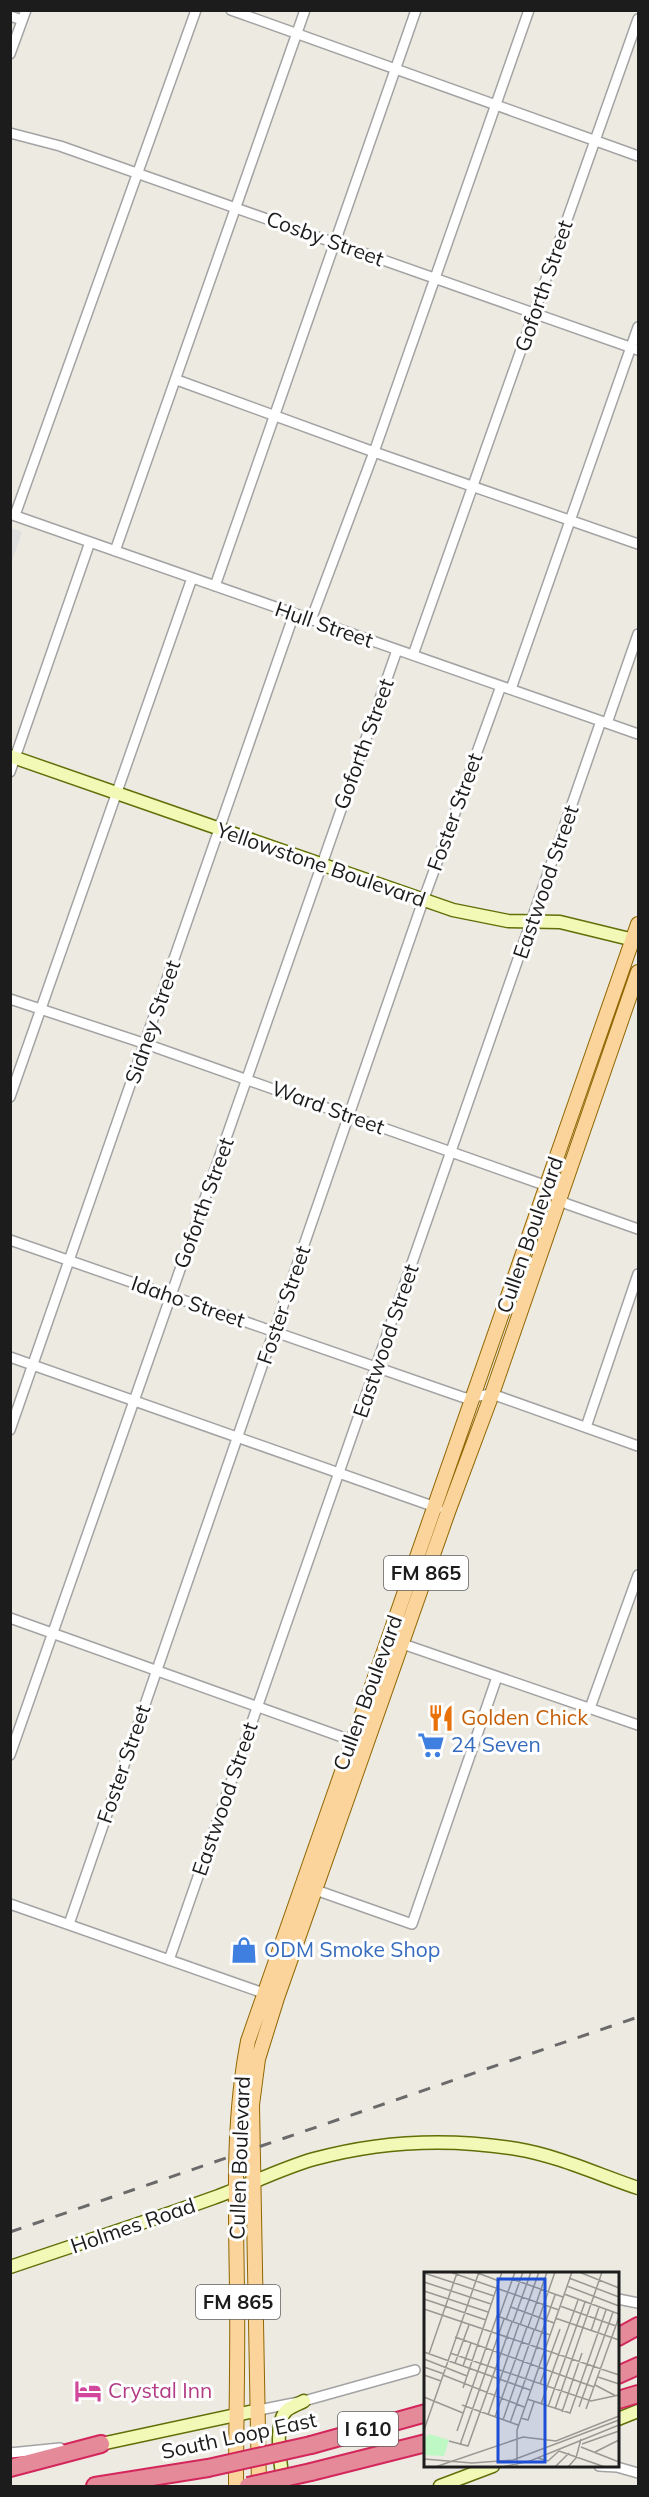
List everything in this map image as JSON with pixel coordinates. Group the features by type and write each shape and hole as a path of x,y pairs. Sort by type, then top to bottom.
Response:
{"highway":[{"path":"619,2336 639,2326"},
{"path":"619,2345 639,2336"},
{"path":"619,2375 639,2366"},
{"path":"619,2400 639,2394"},
{"name":"South Loop East","path":"95,2487 208,2469 311,2445 424,2414"},
{"path":"10,2468 101,2444"},
{"name":"I 610","path":"248,2487 424,2444"}],"main road":[{"name":"Yellowstone Boulevard","path":"13,756 423,901 483,918 580,926 636,940"},
{"name":"Cullen Boulevard","path":"236,2487 238,2113 263,1993 388,1639 441,1509 492,1394 559,1199 639,924"},
{"name":"Cullen Boulevard","path":"259,2487 251,2058 277,1998 401,1643 474,1398 547,1186 639,972"},
{"path":"510,1293 525,1298"},
{"name":"Holmes Road","path":"10,2267 253,2183 314,2159 380,2146 412,2143 519,2149 639,2188"},
{"path":"284,2487 279,2441 281,2421 285,2411 304,2401"},
{"path":"101,2444 259,2410"},
{"path":"619,2419 638,2411"},
{"path":"440,2487 491,2467"}],"street":[{"path":"13,514 196,10"},
{"path":"231,10 639,156"},
{"path":"115,551 177,380 305,10"},
{"path":"215,586 416,10"},
{"path":"311,620 374,452 529,10"},
{"path":"10,16 24,15 10,54"},
{"name":"Goforth Street","path":"414,656 639,19"},
{"name":"Cosby Street","path":"10,133 60,146 237,207 635,349"},
{"name":"Foster Street","path":"69,1924 423,901 635,349 639,327"},
{"path":"177,380 374,452 639,544"},
{"name":"Hull Street","path":"13,514 90,543 639,734"},
{"path":"10,772 13,756 90,543"},
{"path":"10,1097 192,578"},
{"name":"Sidney Street","path":"10,1430 294,614"},
{"name":"Eastwood Street","path":"169,1960 451,1152 604,722 639,634"},
{"name":"Goforth Street","path":"10,1755 397,650"},
{"name":"Ward Street","path":"10,999 146,1044 547,1186 567,1204 639,1229"},
{"name":"Idaho Street","path":"10,1240 465,1398 492,1394"},
{"path":"586,1427 639,1274"},
{"path":"10,1356 441,1509"},
{"path":"492,1394 639,1446"},
{"path":"590,1708 639,1575"},
{"path":"10,1618 366,1745"},
{"path":"388,1639 639,1725"},
{"path":"301,1885 412,1924 497,1677"},
{"path":"10,1904 277,1998"},
{"path":"619,2300 639,2303"},
{"path":"259,2410 304,2401 415,2370"},
{"path":"10,2453 101,2444"},
{"path":"619,2467 639,2473"}],"shaded area":[{"path":"10,528 22,532 11,564"}],"railway":[{"path":"10,2232 638,2017"}],"place":[{"name":"Golden Chick","path":"441,1718"},
{"name":"24 Seven","path":"431,1745"},
{"name":"ODM Smoke Shop","path":"244,1950"},
{"name":"Crystal Inn","path":"88,2391"}]}
